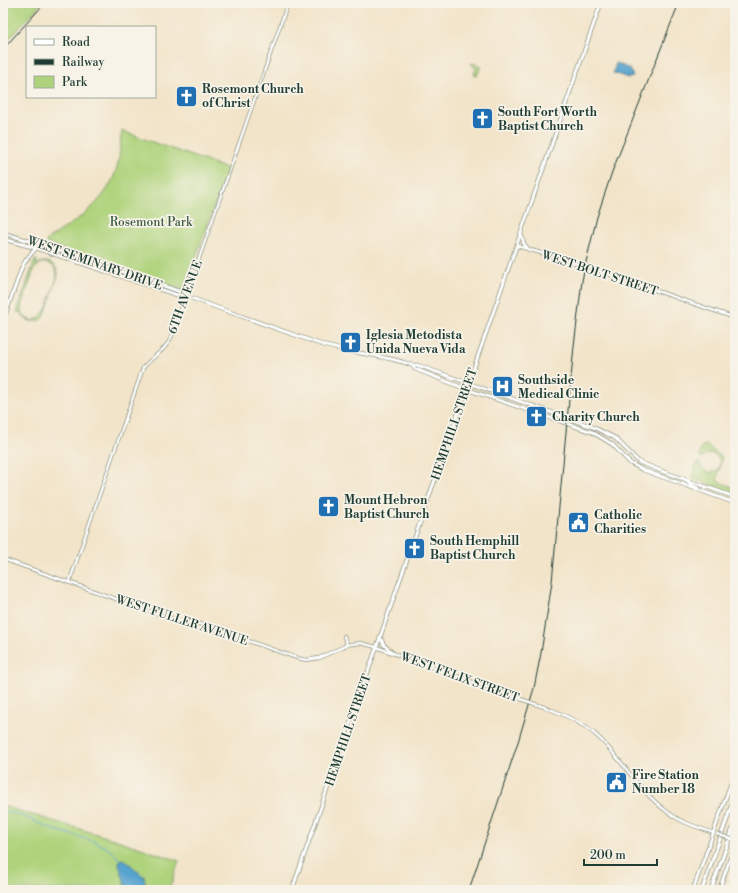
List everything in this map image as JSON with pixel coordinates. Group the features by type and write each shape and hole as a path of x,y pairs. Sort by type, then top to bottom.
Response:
{"highway":[{"path":"702,890 734,797 732,791 735,783"},
{"path":"711,890 735,823"}],"main road":[{"name":"HEMPHILL STREET","path":"292,890 601,3"},
{"name":"WEST SEMINARY DRIVE","path":"3,233 77,256 178,291 186,296 330,347 382,357 412,366 415,369 466,389 596,433 615,447 634,466 651,474 671,480"},
{"path":"521,234 524,244 529,250"},
{"name":"WEST SEMINARY DRIVE","path":"3,239 36,248 177,295 186,296"},
{"path":"3,321 22,267 40,244"},
{"path":"76,261 77,256"},
{"path":"131,279 132,275"},
{"name":"WEST SEMINARY DRIVE","path":"412,366 417,365 601,430 618,441 639,462 735,497"},
{"path":"514,405 517,400"},
{"path":"651,474 655,471 664,472"},
{"path":"671,480 684,482 688,480 690,484 705,492"},
{"path":"671,480 735,503"},
{"path":"380,637 384,645 393,653"},
{"path":"693,890 716,833 735,772"},
{"path":"719,890 735,845"}],"street":[{"name":"6TH AVENUE","path":"69,583 143,368 146,363 161,352 168,344 288,3"},
{"name":"WEST BOLT STREET","path":"516,246 585,266 735,318"},
{"name":"WEST FULLER AVENUE","path":"3,559 167,617 184,622 200,624 297,658 306,660 319,658 347,645 361,643"},
{"path":"344,636 347,645"},
{"name":"WEST FELIX STREET","path":"361,643 547,708 576,721 598,736 649,797 670,815 688,824 735,840"}],"green space":[{"path":"3,3 32,3 40,5 3,45"},
{"path":"471,64 481,66 477,76 474,74 476,68"},
{"name":"Rosemont Park","path":"122,131 228,169 184,290 46,243 47,240 82,216 92,207 109,186 115,174 119,159"},
{"path":"35,260 37,260 36,265 40,263 44,262 50,263 56,267 58,275 52,294 57,277 56,270 48,263 41,263 34,269 21,310 23,315 30,320 36,320 46,308 50,301 45,315 39,320 31,321 22,315 20,311 19,313 17,312"},
{"path":"706,445 722,457 717,481 735,488 735,494 692,478 697,462 700,463 702,468 709,473 717,471 719,468 720,460 714,454 707,454 702,458 699,457 702,446"},
{"path":"3,806 120,841 179,861 169,890 3,890"}],"water":[{"path":"616,63 630,69 633,77 628,78 613,73"},
{"path":"121,859 125,860 143,876 145,876 144,878 147,890 127,890 119,864"}],"waterway":[{"path":"3,810 46,827 97,843 114,853 120,860"}],"railway":[{"path":"3,49 45,3"},
{"path":"469,890 518,742 534,688 541,653 552,582 574,346 585,266 597,217 612,172 679,3"}],"place":[{"name":"Rosemont Church of Christ","path":"186,96"},
{"name":"South Fort Worth Baptist Church","path":"483,119"},
{"name":"Iglesia Metodista Unida Nueva Vida","path":"350,342"},
{"name":"Southside Medical Clinic","path":"503,387"},
{"name":"Charity Church","path":"536,417"},
{"name":"Mount Hebron Baptist Church","path":"329,507"},
{"name":"Catholic Charities","path":"578,522"},
{"name":"South Hemphill Baptist Church","path":"414,548"},
{"name":"Fire Station Number 18","path":"616,782"}]}
